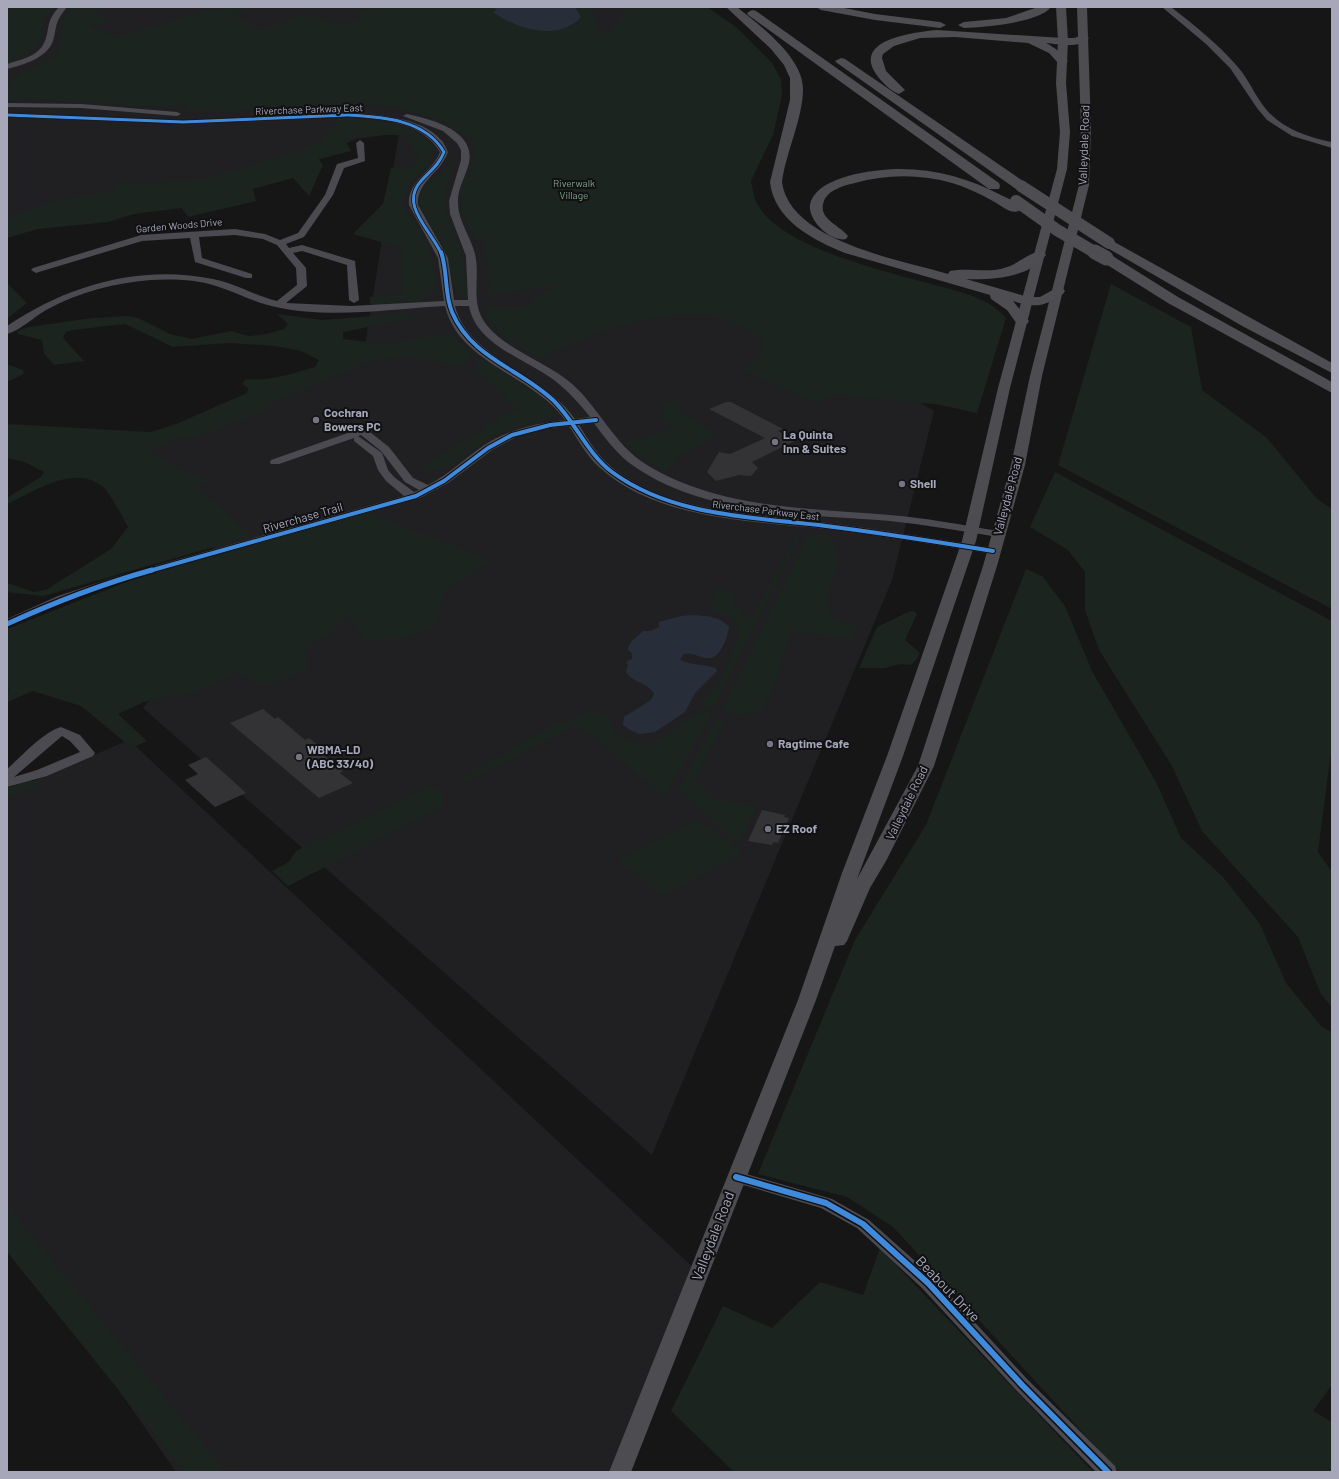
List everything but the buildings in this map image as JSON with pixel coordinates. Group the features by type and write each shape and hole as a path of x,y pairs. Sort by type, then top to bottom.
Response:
{"highway":[{"path":"731,7 787,59 795,73 797,84 796,103 776,183 780,201 788,212 799,222 828,241 840,246 990,292 1028,298"},
{"path":"742,7 1013,203 1173,300 1332,388"},
{"path":"821,7 875,17 1080,42"},
{"path":"940,25 980,24 1009,20 1031,14 1046,7"},
{"path":"932,124 918,107 880,71 875,60 878,52 896,40 928,34 1062,40"},
{"path":"1010,38 1029,41 1048,48 1062,61"},
{"path":"833,55 1021,186 1110,243 1243,320 1332,369"},
{"path":"1013,203 963,182 938,176 907,173 884,174 851,179 829,188 820,196 815,208 818,216 827,227 843,237 878,252 1049,305 1058,291"},
{"path":"953,274 977,275 1006,272 1023,267 1039,255"},
{"path":"990,292 1012,307 1022,321"}],"main road":[{"name":"Valleydale Road","path":"620,1472 686,1309 736,1178 807,1000 851,874 895,756 972,530 1004,388 1056,197 1064,156 1065,132 1061,83 1061,7"},
{"name":"Valleydale Road","path":"1058,291 1086,171 1086,128 1080,42 1082,7"},
{"name":"Valleydale Road","path":"807,1000 828,965 861,888 881,855 926,766 993,551 1018,465 1049,305"}],"street":[{"path":"7,67 24,59 34,57 47,46 51,22 63,7"},
{"path":"1166,7 1210,44 1233,66 1246,83 1263,111 1272,120 1291,132 1332,145"},
{"path":"7,74 34,61 34,57"},
{"name":"Riverchase Parkway East","path":"7,105 58,105 210,115 320,108 353,109 398,114 436,125 456,137 461,143 465,152 465,160 453,201 470,253 473,303 478,318 491,334 565,383 583,400 596,420 615,444 642,466 670,481 708,496 770,508 892,518 998,534"},
{"name":"Riverchase Parkway East","path":"7,115 183,122 357,115 381,118 412,125 434,137 443,150 444,155 438,166 423,180 414,192 413,204 442,256 449,303 456,322 472,342 552,398 563,410 590,452 611,472 638,488 681,505 730,516 888,534 993,551"},
{"path":"278,305 302,286 301,268 280,243 301,236 329,195 340,166 362,159 360,144"},
{"name":"Garden Woods Drive","path":"36,270 141,238 235,232 265,237 280,243"},
{"path":"194,234 198,260 249,276"},
{"path":"287,251 302,248 352,263 354,300"},
{"path":"7,331 37,310 58,301 109,284 143,279 180,278 208,281 228,286 278,305 346,310 449,303 473,303"},
{"name":"Riverchase Trail","path":"7,624 62,599 119,579 413,497 444,481 488,448 503,439 534,428 570,422 596,420"},
{"path":"275,462 357,433 385,449 409,480 428,490"},
{"path":"357,433 378,455 386,475 413,497"},
{"path":"7,776 44,743 61,731 75,738 88,753 42,773 7,783"},
{"name":"Beabout Drive","path":"736,1178 826,1203 863,1224 928,1283 1022,1385 1108,1472"}],"shaded area":[{"path":"7,7 632,7 707,273 934,411 892,580 652,1155 143,708 243,589 142,452 363,358 399,133 356,139 222,200 110,205 7,235"},
{"path":"492,7 575,7 581,17 572,25 561,29 550,31 537,30 525,28 502,18 493,12 497,10"},
{"path":"695,615 714,618 726,624 729,627 726,639 720,651 714,657 706,658 688,653 684,654 680,659 686,662 716,668 717,671 695,693 685,712 655,732 639,734 632,731 623,725 624,717 651,700 654,694 652,690 633,679 626,672 628,665 626,662 632,659 632,653 628,650 630,644 643,631 651,631 659,627 659,622 681,616"},
{"path":"129,740 699,1273 625,1472 176,1472 7,1230 7,792"}],"green space":[{"path":"7,7 55,7 43,20 41,41 26,54 7,63"},
{"name":"Riverwalk Village","path":"71,7 109,7 93,12 110,20 90,26 116,37 209,10 258,7 232,14 261,30 307,13 337,25 365,18 354,14 380,7 591,7 602,35 610,31 625,14 621,7 707,7 736,27 772,63 781,79 782,95 773,135 751,181 757,204 773,222 792,236 842,258 976,297 992,306 1006,318 977,413 935,404 836,395 816,403 743,370 761,356 762,338 739,325 724,319 701,315 677,315 653,318 629,324 581,340 537,358 499,332 488,318 484,310 493,307 513,308 535,303 529,299 557,286 490,295 484,237 477,241 462,215 460,189 475,159 473,140 430,117 401,109 377,105 328,104 253,110 187,111 188,106 133,107 114,104 7,98 7,87 21,74 58,54 64,17"},
{"path":"338,119 376,121 400,126 412,130 433,145 429,163 414,178 407,189 401,204 428,244 435,281 434,292 421,300 370,304 370,297 403,294 401,248 353,234 383,204 391,168 412,166 418,156 404,135 364,135 345,140 351,151 319,159 323,165 309,196 293,178 253,189 256,201 188,217 182,208 134,214 108,222 38,229 7,238 7,217 56,200 119,190 110,183 147,183 202,179 235,170 302,150 322,140"},
{"path":"452,163 453,168 444,194 448,218 461,248 467,286 466,295 461,297 456,294 446,252 418,202 423,188"},
{"path":"7,283 27,303 7,319"},
{"path":"1111,284 1191,327 1202,390 1266,437 1317,499 1332,509 1332,609 1058,465"},
{"path":"410,313 414,318 343,332 343,339 385,344 452,333 473,356 457,367 433,361 401,356 366,363 271,403 269,409 203,435 176,439 149,451 174,466 210,480 196,486 252,536 43,596 7,592 7,583 34,592 46,590 111,549 128,527 105,489 91,480 79,478 54,482 7,504 7,498 42,476 44,472 25,462 7,458 7,424 151,432 176,424 247,393 248,388 242,384 246,379 255,380 273,378 290,374 315,367 319,360 301,351 275,346 230,343 173,347 125,324 66,332 63,338 84,361 54,365 44,353 42,340 18,334 17,331 29,327 92,318 126,316 138,318 170,334 192,339 231,331 249,336 266,334 284,329 288,324 277,314 322,320"},
{"path":"479,359 484,360 543,397 557,417 524,425 500,433 483,442 453,465 435,471 425,471 423,466 459,443 485,429 486,424 496,424 499,417 518,410 506,402 508,397 504,393 480,376 475,366"},
{"path":"7,364 23,370 24,374 7,382"},
{"path":"677,400 681,412 718,434 680,456 666,472 636,455 622,442 655,435 675,427 659,418 664,416 660,405"},
{"path":"1055,472 1332,621 1332,744 1318,852 1332,872 1332,1008 1320,992 1298,937 1202,831 1172,766 1099,650 1085,610 1085,572 1068,550 1030,527"},
{"path":"368,513 493,561 467,575 442,595 438,619 432,626 424,631 404,638 363,640 350,617 305,651 308,669 272,684 259,684 238,672 199,691 144,702 118,714 147,741 132,748 81,706 33,691 7,702 7,691 9,690 7,687 7,629 144,575"},
{"path":"824,534 832,538 838,564 826,600 833,619 860,626 851,639 790,631 777,679 763,709 744,716 722,711 808,535"},
{"path":"795,538 799,538 713,708 703,707 706,694 722,680 738,638 738,622 726,615 711,610 716,587 733,592 731,600 745,616 753,617"},
{"path":"1026,569 1042,576 1065,606 1092,671 1156,782 1181,838 1223,877 1260,924 1286,983 1321,1026 1332,1032 1332,1385 1313,1411 1332,1422 1332,1472 1119,1472 893,1227 847,1197 758,1174 855,940 926,825"},
{"path":"914,611 917,614 905,640 920,653 917,659 911,665 900,664 885,668 859,668 877,627 908,612"},
{"path":"584,713 599,713 609,716 611,729 616,735 641,745 656,742 680,724 699,713 712,714 664,797 589,733 574,726 466,783 460,779 559,722 571,722"},
{"path":"716,719 725,721 694,779 713,798 757,806 738,844 679,791"},
{"path":"29,781 42,781 43,783 7,798 7,788"},
{"path":"427,787 438,788 443,795 444,806 288,886 272,871 289,862 296,851"},
{"path":"697,819 743,852 663,896 617,860"},
{"path":"7,1205 226,1472 185,1472 7,1252"},
{"path":"880,1248 1093,1472 734,1472 671,1411 723,1306 772,1328 820,1282 863,1295"}],"cycle path":[{"path":"7,115 183,122 347,115 370,116 397,121 422,129 437,140 444,152 438,165 422,180 414,191 414,205 417,213 436,243 443,258 446,271 449,304 458,326 468,339 481,350 552,399 568,417 594,455 613,473 637,488 662,499 715,513 826,526 993,551"},
{"path":"7,624 62,599 119,579 416,496 444,481 488,448 512,435 550,425 596,420"},
{"path":"736,1177 826,1203 863,1224 928,1283 1022,1385 1108,1472"}],"place":[{"name":"Cochran Bowers PC","path":"316,420"},
{"name":"La Quinta Inn & Suites","path":"775,442"},
{"name":"Shell","path":"902,484"},
{"name":"Ragtime Cafe","path":"770,744"},
{"name":"WBMA-LD (ABC 33/40)","path":"299,757"},
{"name":"EZ Roof","path":"768,829"}]}
